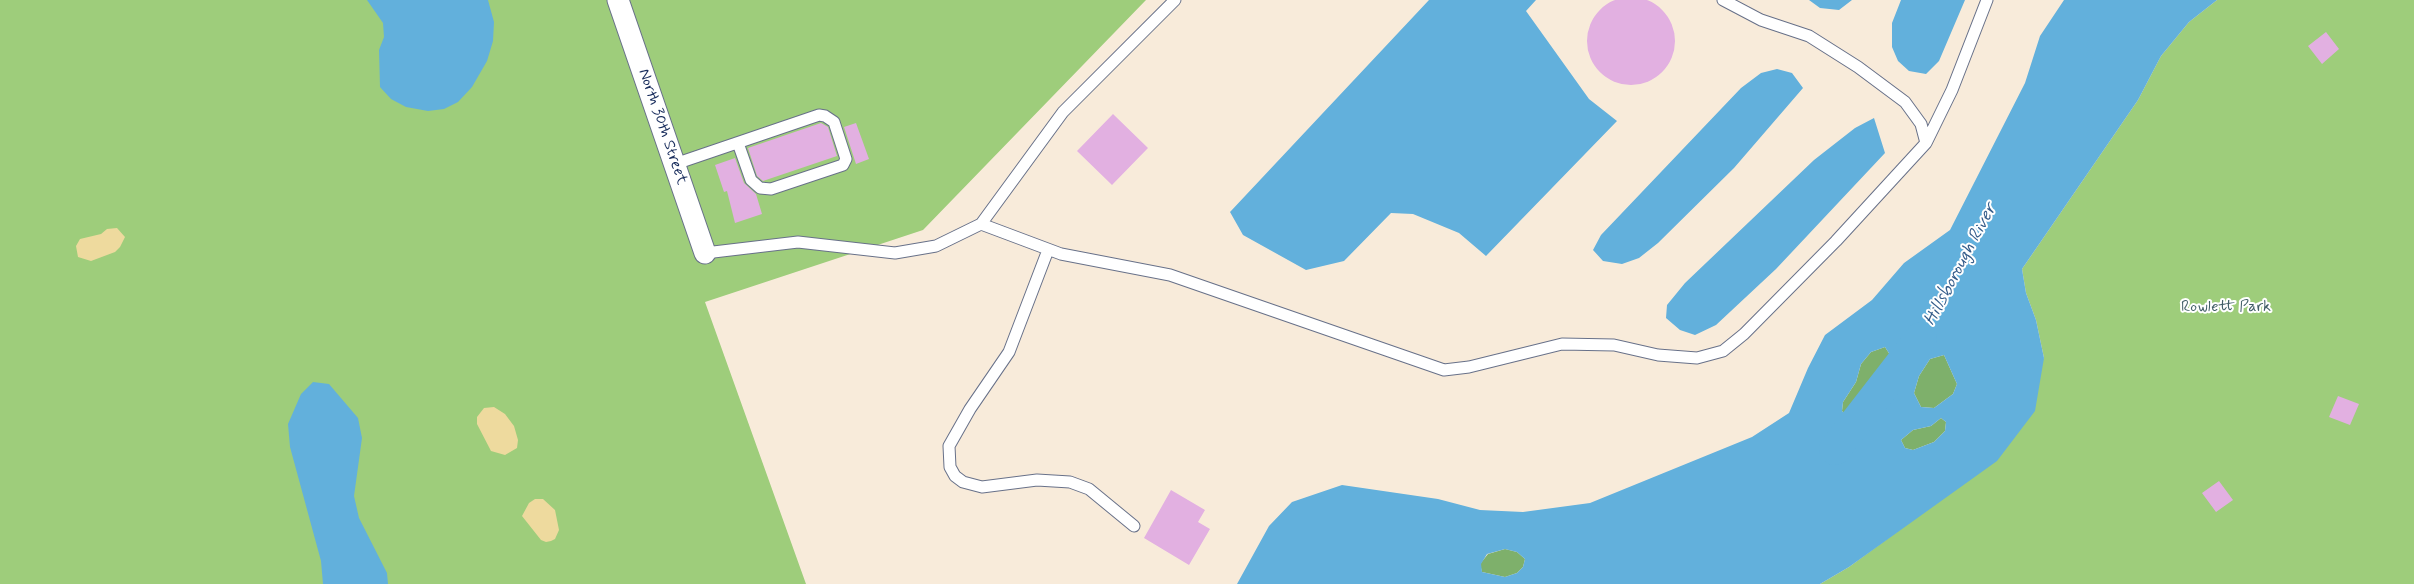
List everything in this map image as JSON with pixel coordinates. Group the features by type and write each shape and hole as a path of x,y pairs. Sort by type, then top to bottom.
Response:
{"street":[{"name":"North 30th Street","path":"618,0 705,253"}],"lane":[{"path":"705,253 798,242 895,253 936,246 982,224 1063,112 1175,0"},
{"path":"1723,0 1762,20 1809,36 1858,66 1905,102 1921,124 1926,143"},
{"path":"982,224 1060,254 1170,275 1444,370 1469,367 1562,344 1614,345 1658,355 1697,358 1723,351 1744,334 1836,241 1926,143 1952,90 1987,0"},
{"path":"675,164 738,143 819,116 825,116 834,122 846,159 843,165 772,189 760,188 751,180 738,143"},
{"path":"1048,250 1009,352 970,409 949,446 950,467 954,476 962,482 982,487 1037,480 1070,482 1089,489 1134,526"}],"green space":[{"path":"0,0 1146,0 923,230 705,302 806,584 0,584"},
{"name":"Rowlett Park","path":"2217,0 2414,0 2414,584 1820,584 1849,567 1913,520 2044,358 2036,320 2026,293 2022,269 2138,100 2161,56 2189,22"},
{"path":"1885,347 1892,358 1894,373 1887,391 1878,404 1863,414 1849,419 1842,411 1843,402 1856,382 1861,364 1871,352"},
{"path":"1944,355 1957,384 1953,394 1934,408 1921,407 1914,393 1919,376 1930,359"},
{"path":"1941,418 1946,422 1945,431 1934,442 1913,450 1905,448 1901,440 1913,430 1931,426"},
{"path":"1505,549 1517,552 1525,559 1523,567 1517,573 1505,577 1482,572 1480,564 1488,554"}],"sand":[{"path":"117,228 125,237 115,252 91,261 78,257 76,246 80,239 101,234 107,229"},
{"path":"494,407 505,414 514,426 518,440 517,448 505,455 491,451 477,424 477,417 484,408"},
{"path":"535,499 543,499 555,510 559,530 555,539 551,541 541,540 522,516 529,503"}],"water":[{"path":"367,0 488,0 494,22 493,41 487,61 472,87 458,102 444,109 428,111 406,107 391,99 380,87 379,50 384,37 383,23"},
{"path":"1429,0 1536,0 1526,11 1589,99 1617,121 1486,256 1459,233 1413,214 1391,213 1344,261 1306,270 1243,235 1230,212"},
{"path":"1809,0 1852,0 1839,10 1820,8"},
{"path":"1901,0 1965,0 1939,61 1926,74 1909,71 1898,61 1892,47 1892,23"},
{"path":"2064,0 2217,0 2189,22 2161,56 2138,100 2022,269 2026,293 2036,320 2044,358 2035,411 1997,461 1849,567 1820,584 1237,584 1269,526 1292,502 1342,485 1438,499 1480,510 1523,512 1590,503 1752,437 1789,413 1808,368 1825,335 1872,300 1904,263 1950,230 2025,83 2040,36","holes":["1885,347 1892,358 1894,373 1887,391 1878,404 1863,414 1849,419 1842,411 1843,402 1856,382 1861,364 1871,352","1944,355 1957,384 1953,394 1934,408 1921,407 1914,393 1919,376 1930,359","1941,418 1946,422 1945,431 1934,442 1913,450 1905,448 1901,440 1913,430 1931,426","1505,549 1517,552 1525,559 1523,567 1517,573 1505,577 1482,572 1481,564 1487,554"]},
{"path":"1777,69 1792,73 1803,88 1734,168 1658,243 1639,258 1622,264 1603,261 1593,250 1601,235 1741,88 1761,73"},
{"path":"1874,118 1885,153 1776,269 1716,325 1695,335 1680,330 1666,318 1667,305 1685,283 1814,160 1855,128"},
{"path":"313,382 329,384 358,418 362,438 354,496 359,518 387,573 388,584 323,584 321,561 290,447 288,424 301,394"}],"building":[{"path":"1631,-3 1648,0 1662,10 1672,24 1675,41 1672,58 1662,72 1648,82 1631,85 1614,82 1600,72 1590,58 1587,41 1590,24 1600,10 1614,0"},
{"path":"2326,32 2339,49 2322,64 2308,46"},
{"path":"1113,114 1148,148 1112,185 1077,151"},
{"path":"821,123 828,127 837,156 763,181 757,176 748,148"},
{"path":"856,123 869,159 856,164 844,127"},
{"path":"735,158 744,183 756,194 762,214 735,223 727,191 724,192 715,165"},
{"path":"2338,396 2359,404 2350,425 2329,417"},
{"path":"2219,481 2233,500 2216,512 2202,493"},
{"path":"1171,490 1205,510 1198,522 1210,529 1189,565 1144,538"}],"waterway":[{"name":"Hillsborough River","path":"1835,449 1921,338"}]}
